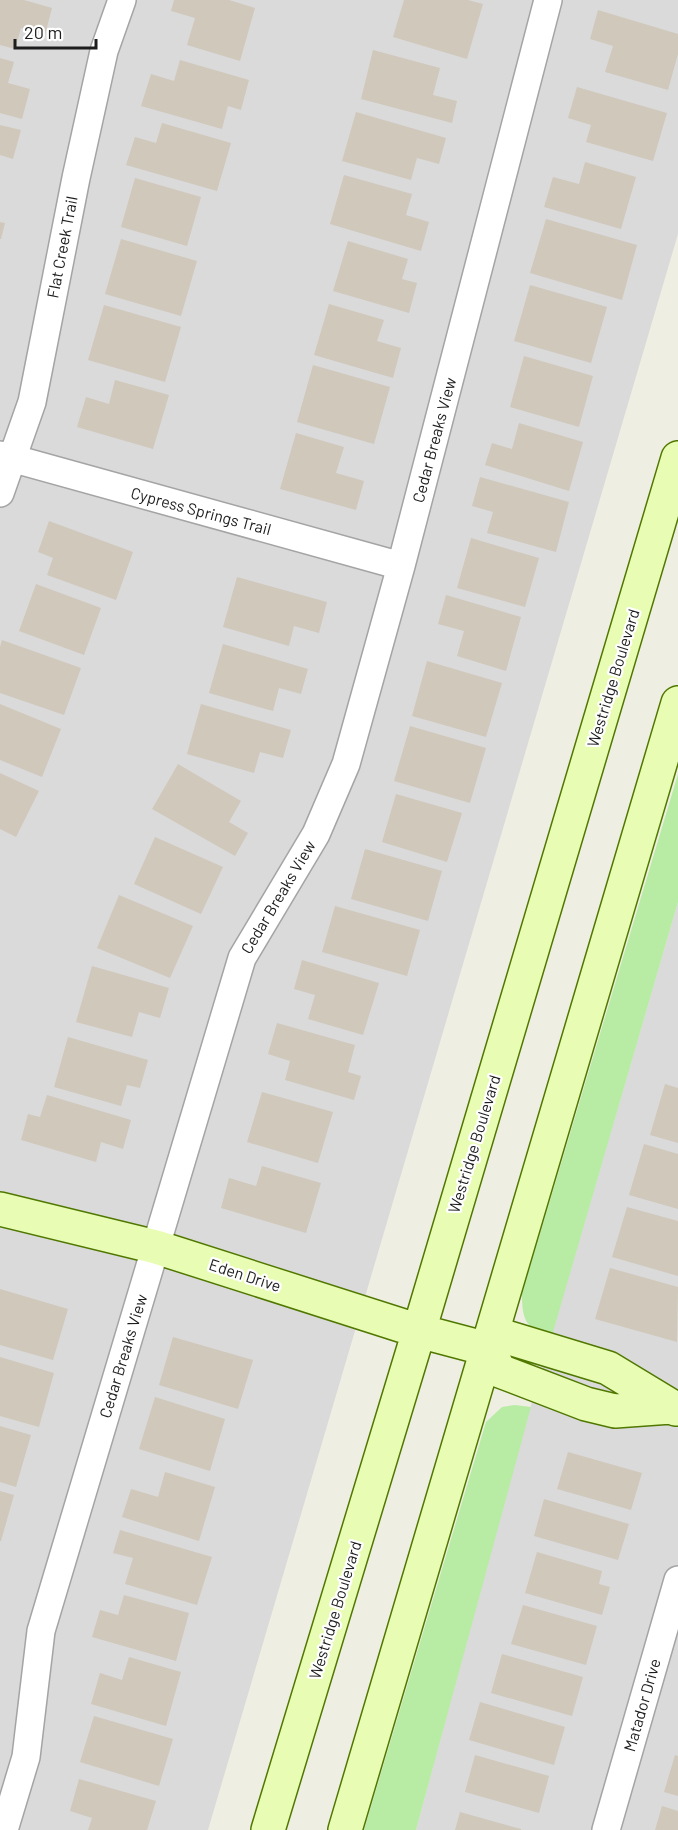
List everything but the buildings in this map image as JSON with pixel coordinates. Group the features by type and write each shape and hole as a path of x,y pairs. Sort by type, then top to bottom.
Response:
{"main road":[{"name":"Westridge Boulevard","path":"268,1830 678,458"},
{"path":"345,1830 678,703"},
{"name":"Eden Drive","path":"0,1209 156,1247 419,1330 487,1349"},
{"path":"487,1349 506,1337 608,1368 675,1408"}],"street":[{"name":"Flat Creek Trail","path":"0,493 6,457 32,402 73,190 104,51 122,0"},
{"name":"Cedar Breaks View","path":"4,1830 26,1757 41,1631 242,958 316,834 346,764 401,566 548,0"},
{"name":"Cypress Springs Trail","path":"6,457 401,566"},
{"name":"Matador Drive","path":"606,1830 678,1580"}],"shaded area":[{"path":"0,0 678,0 678,234 208,1830 0,1830"},
{"path":"678,902 678,1830 416,1830 513,1467"}],"green space":[{"path":"678,774 678,902 551,1339 536,1331 528,1323 523,1312 522,1294"},
{"path":"515,1405 531,1407 416,1830 364,1830 486,1422 502,1407"}]}
